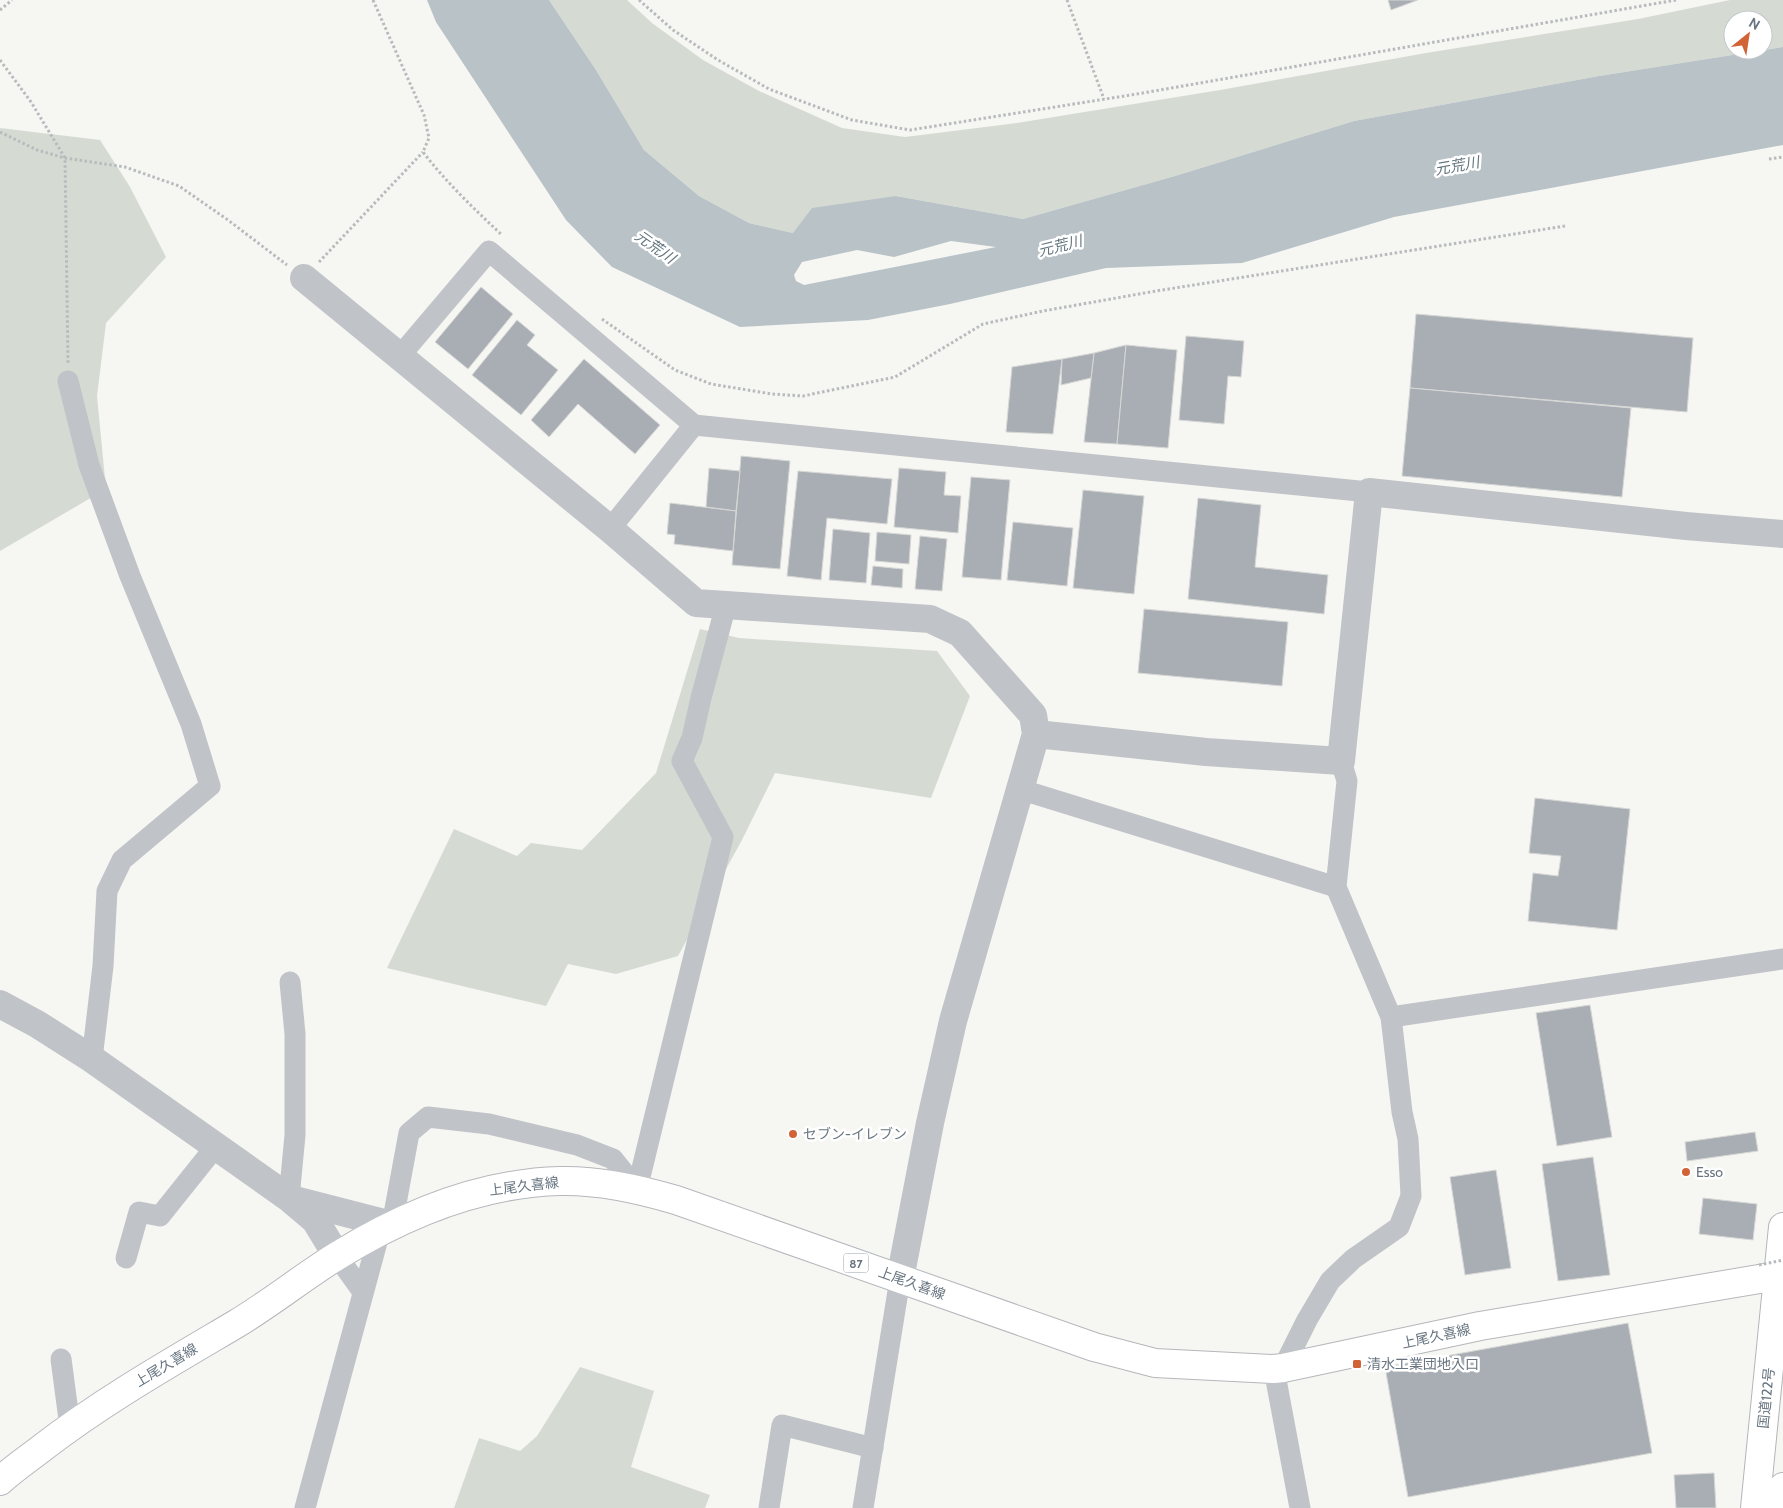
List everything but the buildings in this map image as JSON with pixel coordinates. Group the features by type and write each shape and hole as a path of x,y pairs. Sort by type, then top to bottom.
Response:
{"main road":[{"name":"上尾久喜線","path":"0,1481 70,1427 182,1355 238,1322 337,1256 386,1228 450,1200 481,1191 523,1183 561,1181 596,1183 637,1189 676,1200 1094,1347 1155,1363 1279,1368 1480,1326 1776,1269"},
{"name":"国道122号","path":"1755,1508 1776,1269 1783,1227"},
{"path":"1781,1508 1783,1487"}],"street":[{"path":"399,356 489,251 694,425 1369,492 1686,526 1783,534"},
{"path":"304,278 610,529 696,603 930,619 960,634 1034,715 1036,734 953,1021 930,1122 900,1279 863,1508"},
{"path":"68,381 89,465 130,576 191,724 210,786 122,860 107,891 103,966 92,1059"},
{"path":"610,529 694,425"},
{"path":"1300,1508 1279,1368 1330,1282 1353,1258 1399,1227 1411,1196 1408,1139 1402,1112 1391,1017 1336,887 1346,781 1341,761 1369,492"},
{"path":"637,1189 723,837 682,761 692,738 726,605"},
{"path":"1036,734 1206,752 1341,761"},
{"path":"1019,789 1336,887"},
{"path":"1391,1017 1783,959"},
{"path":"289,1198 294,1135 295,1043 290,982"},
{"path":"0,1004 37,1024 92,1059 289,1198 315,1220 337,1256 363,1292"},
{"path":"305,1508 363,1292 386,1228 409,1133 428,1117 489,1124 577,1145 613,1158 637,1189"},
{"path":"126,1258 139,1212 160,1216 216,1146"},
{"path":"289,1198 386,1228"},
{"path":"61,1359 70,1427"},
{"path":"769,1508 782,1425 873,1448"}],"path":[{"path":"0,10 12,0"},
{"path":"0,132 37,150 65,158 124,167 179,186 228,220 304,278 346,231 423,152 429,138 424,115 373,0"},
{"path":"639,0 674,30 718,60 769,89 852,120 910,130 1104,99 1676,0"},
{"path":"1066,0 1104,99"},
{"path":"0,60 31,102 65,158 68,381"},
{"path":"423,152 479,214 508,240"},
{"path":"1769,159 1783,157"},
{"path":"596,315 675,370 711,384 772,394 803,396 895,377 983,324 1043,311 1156,291 1565,226"}],"shaded area":[{"path":"549,0 627,0 652,23 703,60 759,91 842,128 905,137 1017,123 1220,90 1426,53 1638,19 1730,0 1783,0 1783,47 1773,49 1773,10 1723,10 1723,56 1599,76 1354,121 1175,176 1023,219 896,196 793,233 749,223 699,196 644,150 596,70"},
{"path":"0,128 100,140 130,187 166,257 106,323 97,396 106,489 0,551"},
{"path":"700,629 739,638 937,651 970,696 931,798 775,773 742,840 678,956 616,974 568,964 546,1006 387,968 454,829 517,856 531,843 582,850 656,773"},
{"path":"580,1367 654,1391 631,1467 710,1495 705,1508 454,1508 479,1438 520,1451 537,1436"}],"water":[{"name":"元荒川","path":"427,0 549,0 596,70 644,150 699,196 749,223 793,233 812,208 896,196 1023,219 1175,176 1354,121 1599,76 1723,56 1723,60 1773,60 1773,49 1783,47 1783,145 1394,217 1242,263 1106,268 950,304 868,320 740,327 612,267 566,220 436,22","holes":["951,241 996,247 804,285 796,281 794,275 802,262 857,250 894,257"]}],"place":[{"name":"セブン-イレブン","path":"793,1134"},
{"name":"Esso","path":"1686,1172"},
{"name":"清水工業団地入口","path":"1357,1364"}]}
